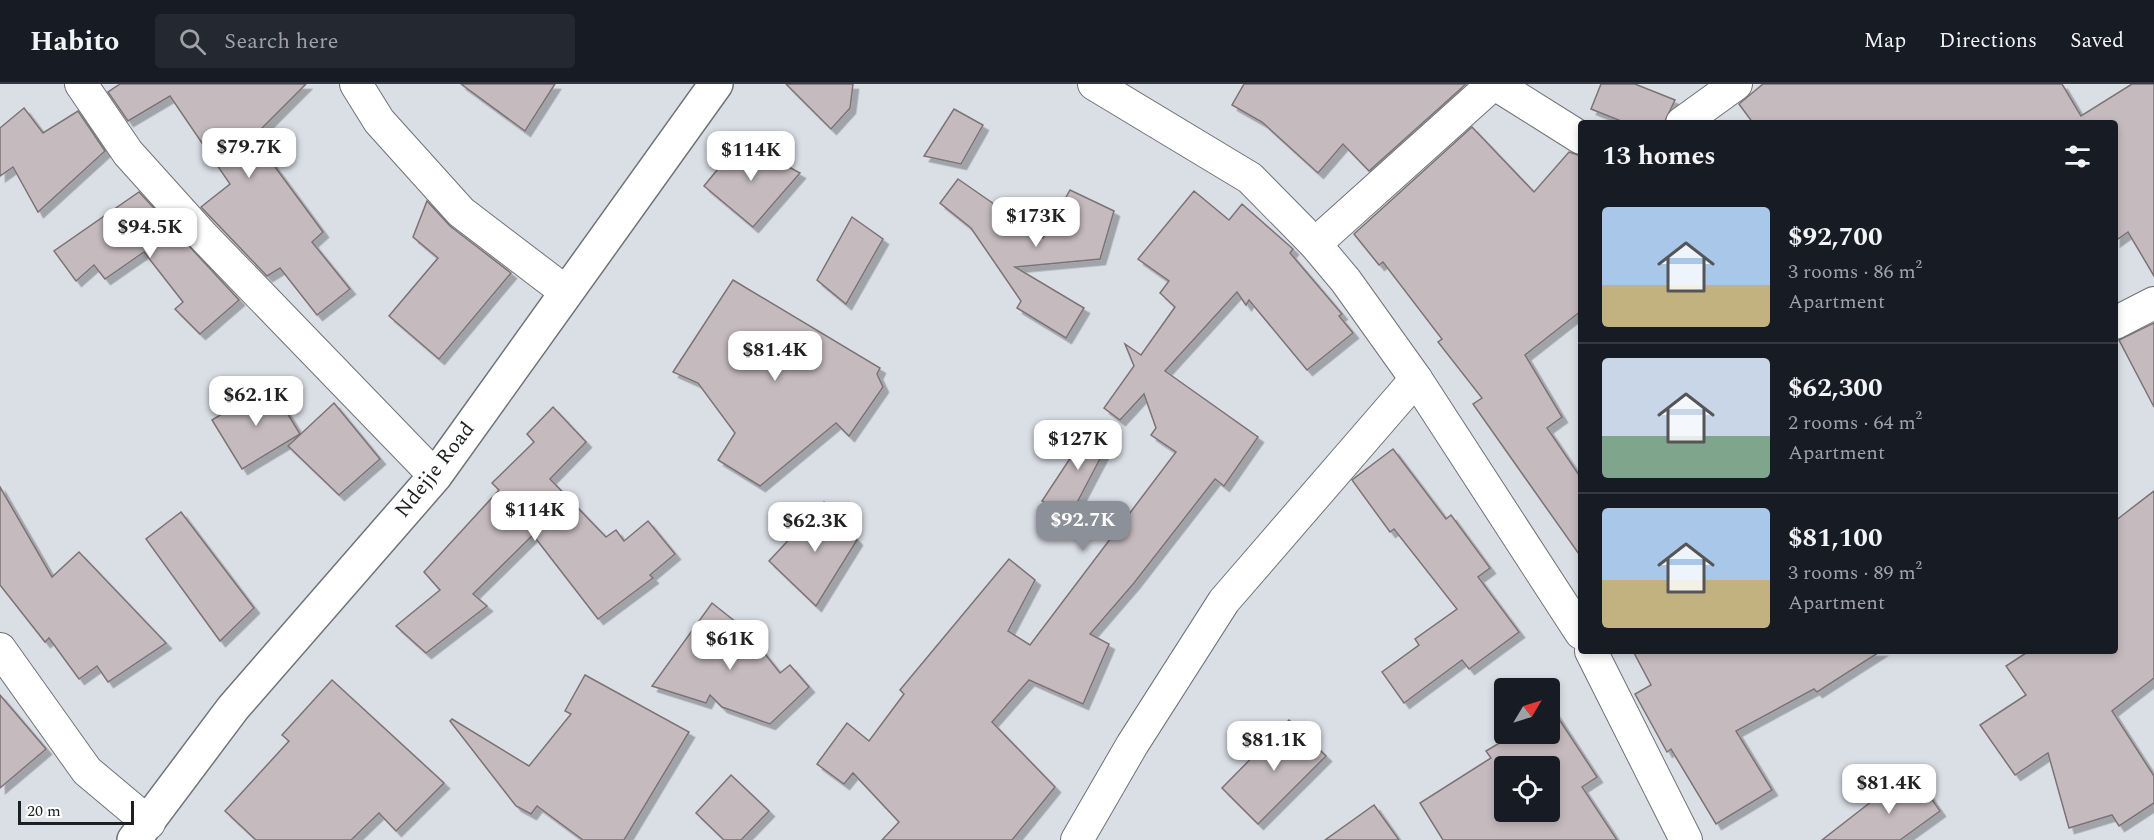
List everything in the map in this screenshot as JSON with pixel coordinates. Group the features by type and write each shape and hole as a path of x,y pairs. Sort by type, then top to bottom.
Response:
{"street":[{"path":"81,84 128,153 201,234 435,476"},
{"path":"356,84 379,121 461,212 566,292"},
{"name":"Ndejje Road","path":"142,831 233,708 435,476 716,84"},
{"path":"1094,84 1250,178 1315,244 1346,281 1416,379 1578,628"},
{"path":"1315,244 1494,84 1578,136"},
{"path":"1686,120 1736,84"},
{"path":"2118,321 2154,303"},
{"path":"1077,840 1131,746 1224,601 1416,379"},
{"path":"0,650 87,771 142,831"},
{"path":"1593,654 1686,840"}],"building":[{"path":"120,84 306,84 253,137 323,232 312,242 350,289 317,315 280,268 267,276 201,207 230,184 170,96 128,121 108,92"},
{"path":"461,84 555,84 525,131"},
{"path":"786,84 853,84 850,108 831,129"},
{"path":"1244,84 1466,84 1369,171 1343,144 1318,173 1262,122 1232,105"},
{"path":"1601,84 1635,84 1675,100 1665,120 1618,120 1591,109"},
{"path":"1763,84 2062,84 2081,116 2132,84 2154,84 2154,276 2128,232 2118,239 2118,120 1751,120 1739,104"},
{"path":"24,108 43,133 78,111 105,151 38,212 13,167 0,176 0,128"},
{"path":"954,109 983,125 961,164 924,156"},
{"path":"1472,127 1534,192 1569,152 1578,155 1578,313 1525,355 1562,417 1547,428 1578,474 1578,553 1473,404 1482,398 1438,342 1442,339 1383,262 1379,265 1354,234"},
{"path":"741,141 800,173 753,227 704,186"},
{"path":"958,179 1043,238 1070,190 1114,211 1100,259 1015,267 1084,308 1066,338 1017,308 1021,301 971,228 940,203"},
{"path":"1194,191 1229,220 1242,204 1293,249 1290,253 1342,314 1339,316 1353,333 1307,370 1249,300 1246,305 1237,292 1165,371 1258,437 1224,486 1215,479 1134,583 1090,634 1109,644 1083,704 1029,680 992,722 1055,787 1012,840 882,840 899,822 853,773 844,784 817,764 847,723 869,741 904,694 900,690 1009,559 1035,580 1008,631 1030,645 1176,452 1151,435 1156,428 1144,394 1120,420 1104,408 1134,366 1125,344 1141,355 1175,307 1160,293 1169,281 1138,259"},
{"path":"139,192 239,300 200,334 175,309 183,302 144,252 105,279 94,265 76,281 54,251"},
{"path":"427,201 450,226 511,273 439,359 389,316 438,258 413,237"},
{"path":"852,217 883,239 846,304 817,280"},
{"path":"733,280 880,368 877,374 883,387 849,436 836,423 760,486 718,460 735,433 698,383 673,372"},
{"path":"2154,323 2154,407 2119,340"},
{"path":"270,385 300,434 242,469 212,420"},
{"path":"334,403 380,459 339,495 288,446"},
{"path":"553,407 586,442 550,479 606,537 616,530 624,541 648,521 675,554 650,575 653,578 598,619 533,535 473,594 487,606 426,653 396,626 440,590 424,572 499,490 492,483 534,442 527,434"},
{"path":"1094,422 1113,434 1070,516 1042,501"},
{"path":"1393,449 1446,519 1451,515 1490,568 1478,577 1519,632 1469,669 1462,660 1404,703 1382,672 1419,645 1415,639 1457,609 1394,529 1390,532 1352,480"},
{"path":"0,487 52,577 79,552 166,643 108,682 97,666 79,679 49,638 45,642 0,585"},
{"path":"2154,491 2154,678 2112,711 2154,776 2154,803 2119,826 2112,815 2069,828 2048,753 2015,775 1980,725 2026,695 2006,666 2024,654 2118,654 2118,519"},
{"path":"824,502 857,540 816,606 769,561"},
{"path":"181,512 254,608 220,641 146,539"},
{"path":"712,603 746,630 780,673 790,665 809,687 770,724 722,707 710,695 706,703 652,686"},
{"path":"1635,654 1876,654 1817,692 1814,689 1736,731 1772,790 1716,824 1671,749 1667,752 1635,694 1651,685"},
{"path":"585,675 689,732 624,840 583,840 537,806 531,814 516,806 450,721 452,719 529,766 571,714 565,711"},
{"path":"332,680 444,783 396,831 379,813 351,840 256,840 225,811 289,741 282,735"},
{"path":"0,695 46,749 0,788"},
{"path":"1289,720 1326,756 1258,824 1222,788"},
{"path":"1560,721 1597,777 1582,787 1617,840 1443,840 1420,803 1491,758 1486,751 1498,744 1560,744"},
{"path":"731,775 769,811 741,840 724,840 696,813"},
{"path":"1911,775 1918,788 1922,785 1940,811 1900,840 1822,840 1890,787"},
{"path":"1374,805 1399,840 1325,840"}]}
